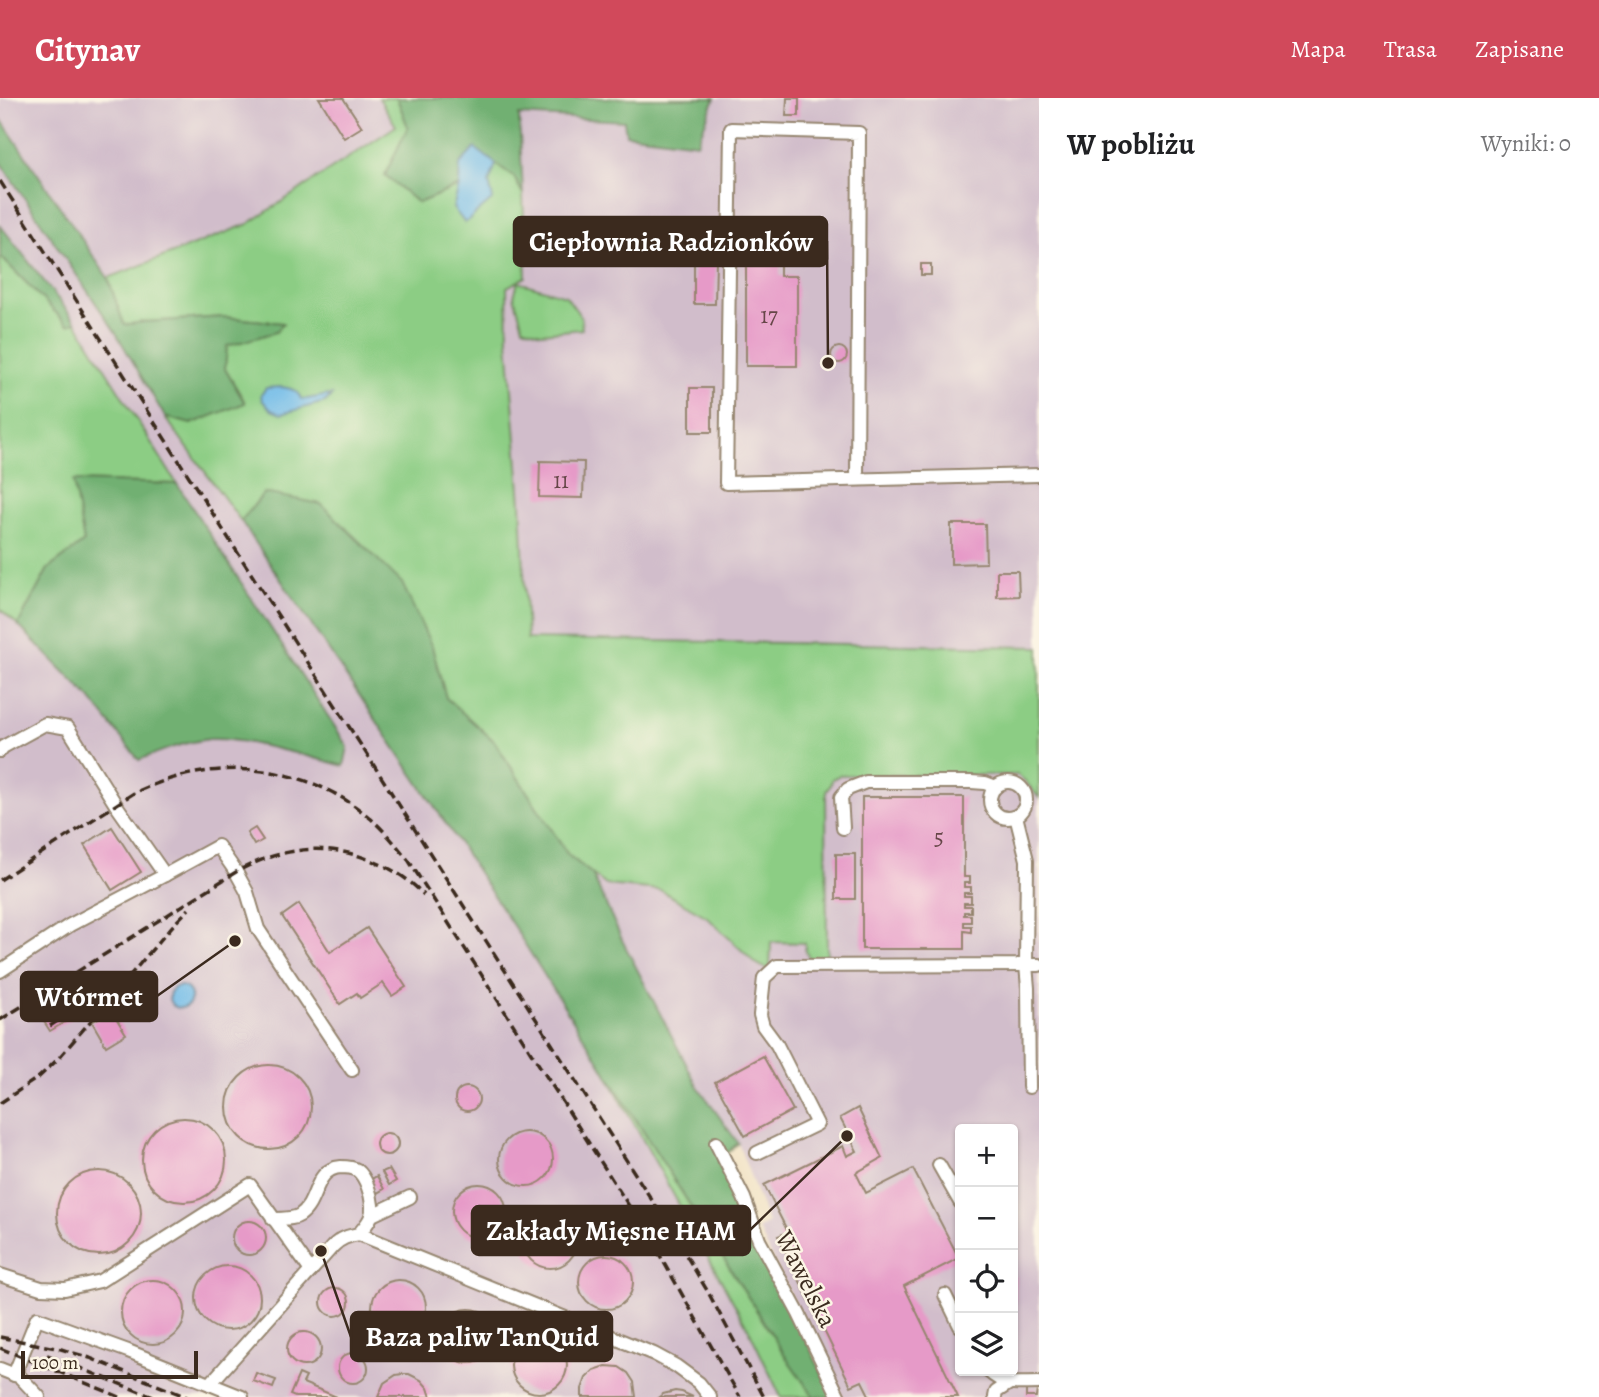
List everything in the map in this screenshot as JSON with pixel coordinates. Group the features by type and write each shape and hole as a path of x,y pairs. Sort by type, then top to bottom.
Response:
{"lane":[{"path":"857,480 859,133 731,129 726,483 857,480 1039,475"},
{"path":"0,751 45,724 68,728 116,805 166,875"},
{"path":"843,828 841,797 848,789 866,782 971,782 996,787"},
{"path":"1011,783 1023,792 1024,807 1016,816 1004,818 994,812 990,801 991,793 996,787 1011,783"},
{"path":"1016,816 1027,860 1033,965 1028,988 1029,1087"},
{"path":"0,971 70,925 218,846 247,892 258,929 352,1070"},
{"path":"757,1153 817,1124 760,1015 764,978 777,966 1033,965"},
{"name":"Wawelska","path":"716,1143 744,1198 759,1240 839,1397"},
{"path":"939,1165 955,1193"},
{"path":"273,1219 297,1217 307,1209 321,1177 335,1168 348,1167 357,1170 366,1183 372,1215"},
{"path":"0,1275 41,1288 65,1289 100,1281 250,1185 311,1271"},
{"path":"359,1234 372,1215 410,1197"},
{"path":"210,1384 341,1239 359,1234 654,1354 699,1383 710,1397"},
{"path":"945,1295 955,1314"},
{"path":"14,1375 37,1318 242,1397"},
{"path":"0,1369 20,1377 39,1397"},
{"path":"994,1376 1010,1383 1039,1383"},
{"path":"995,1397 996,1392 1010,1383"}],"shaded area":[{"path":"0,98 379,98 397,126 248,224 108,278 0,118"},
{"path":"715,98 1039,98 1039,647 527,639 507,286 526,277 519,115 624,121 696,143"},
{"path":"0,162 116,333 165,418 241,521 439,813 599,1061 750,1332 781,1397 0,1397 0,609 89,697 138,760 192,742 214,739 237,740 344,766 241,582 76,322 0,225"},
{"path":"839,775 1017,775 1039,798 1039,1397 843,1397 758,1229 768,1223 738,1143 697,1085 623,942 592,874 606,885 660,890 707,917 754,962 770,970 770,942 805,943 805,952 826,791 832,779"}],"green space":[{"path":"379,98 397,98 408,127 385,175 418,203 459,186 475,148 514,177 523,194 526,277 507,287 527,639 1039,647 1039,798 1017,775 840,775 832,779 826,791 827,954 823,958 812,960 805,949 805,943 771,942 770,971 754,962 707,917 660,890 606,885 568,855 494,741 446,698 432,647 264,493 241,521 165,417 191,424 245,402 225,369 227,346 276,332 283,323 224,317 124,325 108,278 248,224 396,126"},
{"path":"397,98 715,98 697,143 626,134 624,121 519,115 523,194 514,177 475,149 460,164 459,186 418,203 385,175 408,127"},
{"path":"0,118 108,278 124,325 224,317 283,323 276,332 227,346 225,369 245,403 191,424 165,417 116,333 0,162"},
{"path":"0,225 76,322 68,325 0,256"},
{"path":"0,256 68,324 76,322 177,484 74,481 84,542 48,569 18,625 0,609"},
{"path":"518,282 566,296 581,317 582,329 541,333 523,327 514,296"},
{"path":"73,481 177,484 348,747 344,766 260,745 217,739 183,744 139,760 89,697 18,625 48,569 84,542"},
{"path":"264,493 321,504 402,583 432,647 446,698 494,741 568,855 592,874 623,942 697,1085 738,1143 718,1162 834,1397 814,1397 788,1360 514,927 241,521"},
{"path":"599,1061 814,1397 781,1397 750,1332"}],"water":[{"path":"475,148 496,164 489,183 493,199 465,223 453,208 459,186 460,164"},
{"path":"281,387 298,393 301,399 332,395 325,402 281,414 271,410 261,395 266,388"},
{"path":"180,986 188,989 191,997 188,1005 180,1008 172,1005 169,997 172,989"}],"building":[{"path":"319,98 343,98 362,127 344,138"},
{"path":"787,98 799,98 799,116 786,116"},
{"path":"746,241 780,241 780,276 797,276 797,366 746,366"},
{"path":"694,260 716,260 715,304 694,304"},
{"path":"921,264 931,264 931,275 921,275"},
{"path":"839,347 847,355 839,363 831,355"},
{"path":"690,388 712,388 712,432 690,432"},
{"path":"540,461 584,462 583,498 539,497"},
{"path":"951,524 985,524 986,563 951,564"},
{"path":"997,571 1018,571 1019,596 997,597"},
{"path":"862,797 964,797 964,877 970,877 970,883 964,883 964,887 971,887 971,893 964,893 964,896 971,896 971,903 964,903 964,906 971,906 971,912 964,912 964,915 971,915 971,922 964,922 964,926 971,926 971,932 964,931 964,949 862,949"},
{"path":"112,827 141,872 112,890 84,845"},
{"path":"255,828 263,840 254,845 247,833"},
{"path":"836,854 855,854 855,899 836,899"},
{"path":"299,904 330,952 367,928 406,987 392,996 383,983 360,998 357,993 340,1004 282,916"},
{"path":"77,999 83,1011 50,1031 43,1020"},
{"path":"111,1010 126,1034 106,1046 92,1022"},
{"path":"763,1056 793,1110 745,1136 715,1082"},
{"path":"269,1065 292,1072 304,1084 311,1107 304,1130 292,1142 269,1149 246,1142 234,1130 227,1107 234,1084 246,1072"},
{"path":"467,1087 478,1094 479,1099 472,1110 467,1111 456,1104 455,1099 462,1088"},
{"path":"858,1108 882,1158 856,1173 866,1193 913,1169 955,1250 955,1260 904,1286 958,1397 870,1397 862,1381 851,1386 778,1236 788,1232 764,1185 843,1146 847,1156 857,1151 840,1118"},
{"path":"184,1118 207,1125 219,1137 226,1160 219,1183 207,1195 184,1202 161,1195 149,1183 142,1160 149,1137 161,1125"},
{"path":"526,1132 545,1140 553,1159 545,1178 526,1186 507,1178 499,1159 507,1140"},
{"path":"387,1133 395,1136 398,1144 395,1152 387,1155 379,1152 376,1144 379,1136"},
{"path":"389,1169 396,1181 389,1185 382,1172"},
{"path":"99,1171 122,1178 134,1190 141,1213 134,1236 122,1248 99,1255 76,1248 64,1236 57,1213 64,1190 76,1178"},
{"path":"377,1176 384,1189 377,1193 370,1180"},
{"path":"479,1184 498,1192 506,1211 498,1230 479,1238 460,1230 452,1211 460,1192"},
{"path":"550,1214 569,1222 577,1241 569,1260 550,1268 531,1260 523,1241 531,1222"},
{"path":"249,1221 261,1226 266,1238 261,1250 249,1255 237,1250 232,1238 237,1226"},
{"path":"606,1255 625,1263 633,1282 625,1301 606,1309 587,1301 579,1282 587,1263"},
{"path":"228,1266 251,1275 260,1298 251,1321 228,1330 205,1321 196,1298 205,1275"},
{"path":"153,1280 176,1289 185,1312 176,1335 153,1344 130,1335 121,1312 130,1289"},
{"path":"399,1280 418,1288 426,1307 418,1326 399,1334 380,1326 372,1307 380,1288"},
{"path":"335,1288 345,1292 349,1302 345,1312 335,1316 325,1312 321,1302 325,1292"},
{"path":"469,1309 488,1317 496,1336 488,1355 469,1363 450,1355 442,1336 450,1317"},
{"path":"304,1332 316,1337 321,1349 316,1361 304,1366 292,1361 287,1349 292,1337"},
{"path":"539,1337 559,1345 567,1365 559,1385 539,1393 519,1385 511,1365 519,1345"},
{"path":"353,1353 359,1354 367,1362 367,1374 359,1382 353,1383 347,1382 339,1374 338,1368 339,1362 347,1354"},
{"path":"606,1366 619,1367 628,1373 634,1382 636,1397 582,1397 586,1378 594,1370"},
{"path":"256,1373 276,1380 273,1388 253,1381"},
{"path":"299,1374 306,1377 303,1383 337,1397 290,1395"},
{"path":"402,1374 409,1374 421,1380 431,1397 378,1397 384,1383"},
{"path":"1026,1389 1037,1389 1036,1397 1026,1397"},
{"path":"675,1391 682,1392 693,1397 659,1397"}],"railway":[{"path":"0,181 671,1230 708,1292 764,1397"},
{"path":"0,880 134,793 194,773 256,770 287,775 344,799 370,818 409,861 657,1250 740,1397"},
{"path":"0,1020 236,872 273,856 309,849 346,853 390,869 424,895"},
{"path":"0,1103 39,1077 57,1060 189,909"},
{"path":"50,1026 118,982"},
{"path":"0,1337 61,1349 90,1358 187,1397"},
{"path":"0,1348 120,1397"},
{"path":"47,1355 153,1397"}],"place":[{"name":"Ciepłownia Radzionków","path":"828,363"},
{"name":"Wtórmet","path":"235,941"},
{"name":"Zakłady Mięsne HAM","path":"847,1136"},
{"name":"Baza paliw TanQuid","path":"321,1251"}]}
